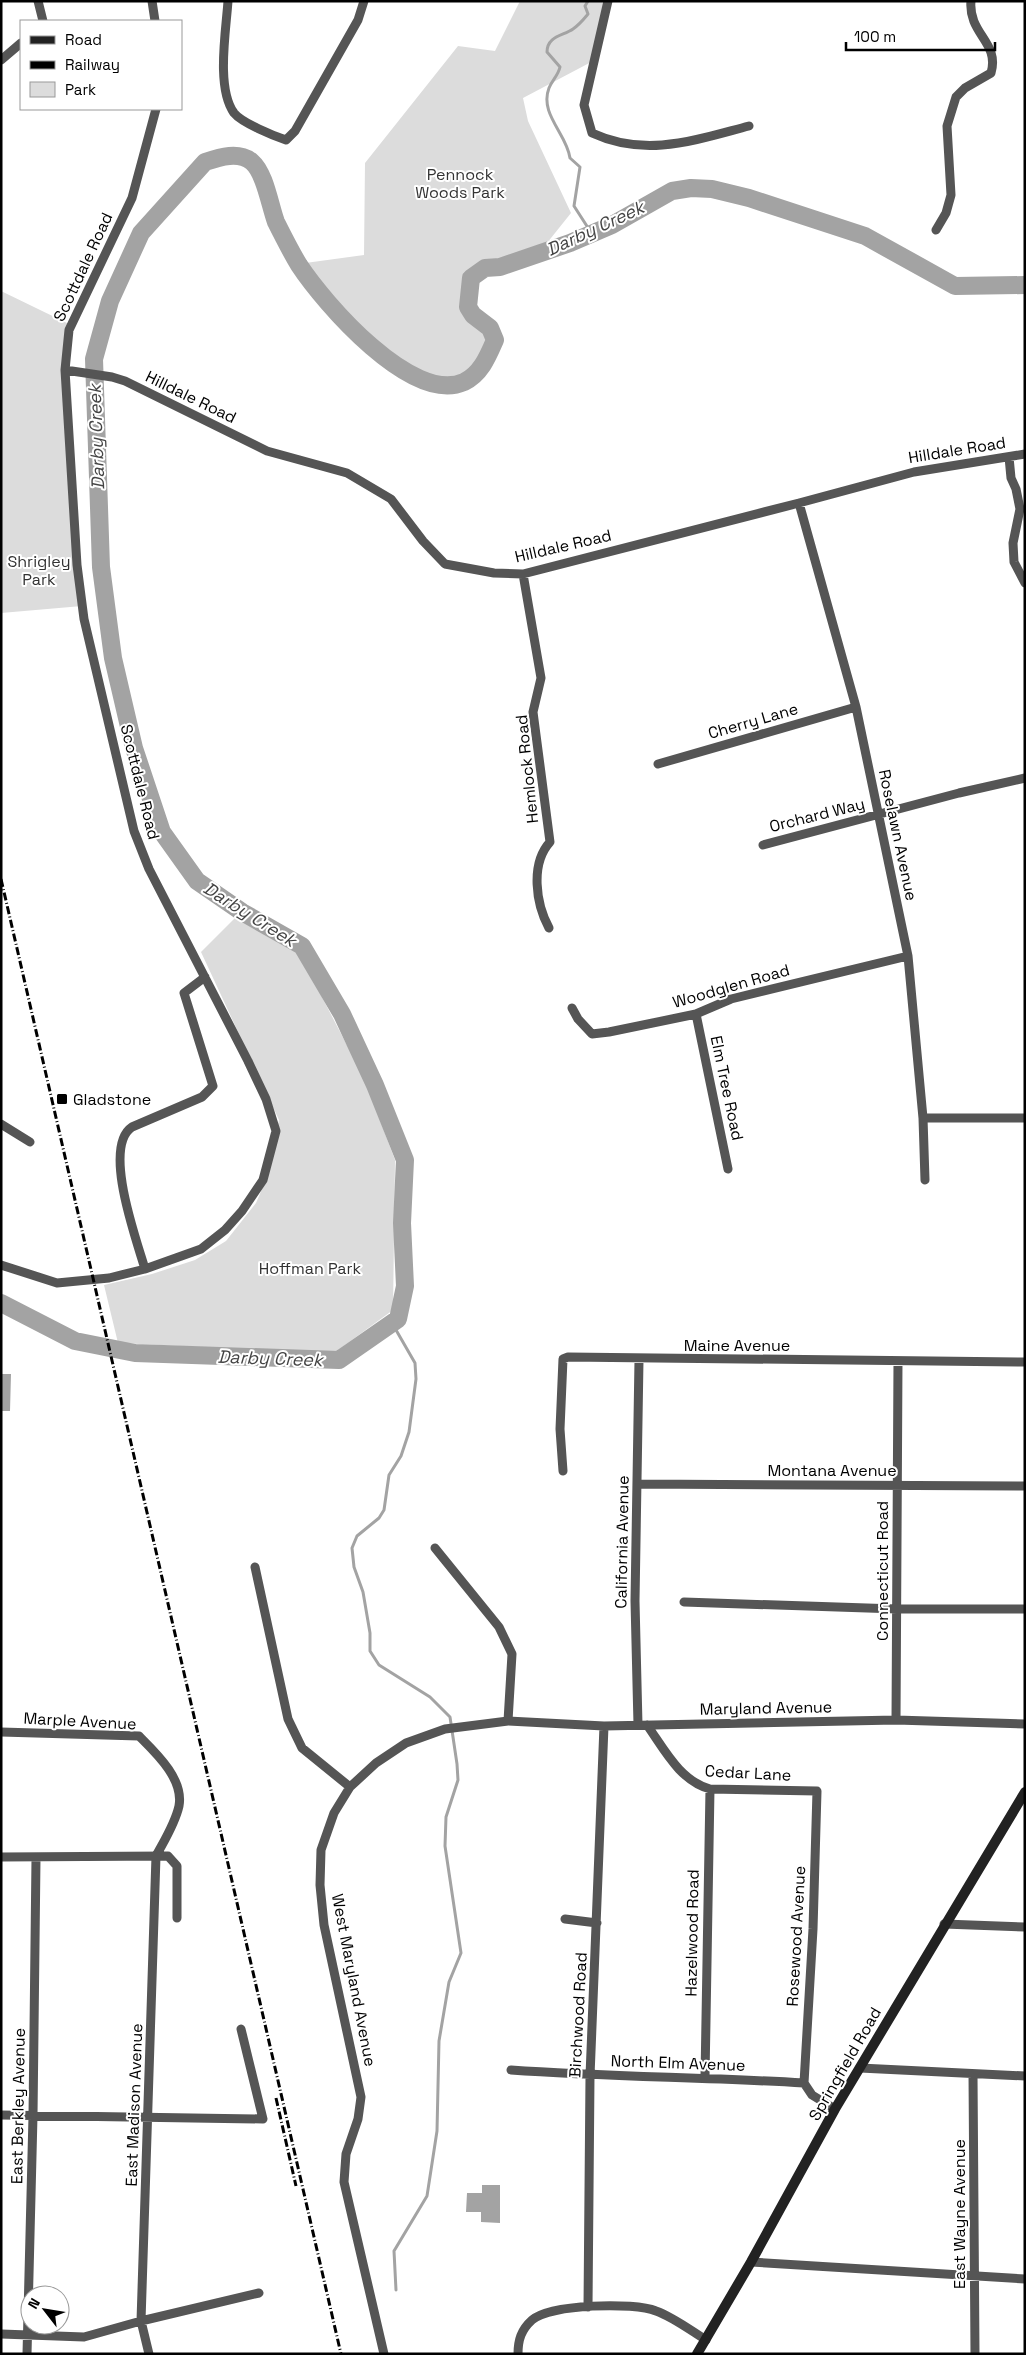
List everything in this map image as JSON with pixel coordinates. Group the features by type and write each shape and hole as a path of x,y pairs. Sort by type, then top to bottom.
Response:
{"main road":[{"name":"Springfield Road","path":"697,2354 751,2262 835,2109 944,1924 1025,1792"}],"street":[{"path":"38,1 43,20"},
{"path":"152,1 154,20"},
{"path":"228,1 224,69 227,99 235,114 274,136 286,140 295,131 353,29 364,1"},
{"path":"608,1 584,105 592,133 610,141 654,147 680,144 749,126"},
{"path":"936,230 946,213 951,195 946,126 956,97 965,88 991,73 994,62 991,50 977,30 970,13 971,1"},
{"path":"1,60 20,43"},
{"name":"Scottdale Road","path":"1,1265 57,1283 109,1278 145,1269 201,1249 225,1230 242,1211 263,1180 276,1130 266,1099 149,869 134,830 84,618 75,536 69,330 132,198 156,110"},
{"name":"Hilldale Road","path":"69,371 112,376 267,451 347,472 391,499 423,541 445,564 494,573 523,574 914,472 1025,454"},
{"path":"1009,457 1011,478 1016,488 1020,508 1013,543 1014,562 1025,583"},
{"name":"Roselawn Avenue","path":"799,503 856,707 908,956 923,1118 925,1180"},
{"name":"Hemlock Road","path":"523,574 541,678 533,712 550,842 542,851 537,878 544,918 549,928"},
{"name":"Cherry Lane","path":"658,764 856,707"},
{"name":"Orchard Way","path":"763,844 959,793 1025,778"},
{"name":"Woodglen Road","path":"572,1008 578,1019 592,1034 609,1032 696,1014 731,998 908,956"},
{"path":"145,1269 125,1206 120,1166 121,1146 126,1131 202,1096 213,1086 184,993 205,978"},
{"name":"Elm Tree Road","path":"696,1014 728,1168"},
{"path":"923,1118 1025,1118"},
{"path":"1,1124 30,1142"},
{"name":"Maine Avenue","path":"563,1471 560,1429 563,1359 568,1357 639,1360 1025,1362"},
{"name":"California Avenue","path":"639,1360 635,1601 642,1725"},
{"name":"Connecticut Road","path":"896,1720 898,1361"},
{"name":"Montana Avenue","path":"638,1484 1025,1486"},
{"path":"435,1548 499,1627 512,1654 508,1721"},
{"path":"255,1567 288,1719 294,1734 302,1748 350,1786"},
{"path":"684,1602 897,1609 1025,1609"},
{"name":"Maryland Avenue","path":"508,1721 604,1726 896,1720 1025,1724"},
{"name":"West Maryland Avenue","path":"384,2354 344,2182 346,2154 358,2119 361,2097 324,1925 320,1885 321,1850 334,1813 350,1786 376,1763 406,1743 445,1729 508,1721"},
{"name":"Cedar Lane","path":"642,1725 687,1779 699,1786 710,1789 817,1791"},
{"name":"Birchwood Road","path":"588,2307 590,2076 604,1726"},
{"name":"Marple Avenue","path":"1,1732 139,1736 161,1758 173,1777 178,1791 179,1804 170,1830 156,1856"},
{"name":"Hazelwood Road","path":"705,2078 710,1789"},
{"name":"Rosewood Avenue","path":"804,2083 817,1791"},
{"name":"East Madison Avenue","path":"149,2354 141,2321 156,1856"},
{"path":"1,1857 168,1856 177,1866 177,1918"},
{"name":"East Berkley Avenue","path":"28,2285 33,2116 36,1858"},
{"path":"564,1919 597,1922"},
{"path":"944,1924 1025,1927"},
{"path":"1,2115 263,2119 241,2029"},
{"path":"860,2068 1025,2076"},
{"name":"North Elm Avenue","path":"511,2070 590,2076 705,2078 804,2083"},
{"name":"East Wayne Avenue","path":"973,2074 975,2354"},
{"path":"804,2083 812,2095 835,2109"},
{"path":"751,2262 1025,2279"},
{"path":"27,2335 84,2337 141,2321 259,2294"},
{"path":"518,2354 518,2338 532,2319 552,2311 588,2307 634,2305 656,2311 706,2340"},
{"path":"1,2334 20,2335"},
{"name":"East Berkley Avenue","path":"27,2335 27,2354"}],"green space":[{"name":"Pennock Woods Park","path":"520,1 608,1 595,60 523,98 528,121 571,213 539,253 500,267 485,268 471,278 468,307 473,315 490,328 495,340 485,362 476,373 460,382 441,383 420,378 379,353 333,310 298,264 364,255 365,163 458,46 495,51"},
{"name":"Shrigley Park","path":"1,291 71,325 65,370 82,606 1,613"},
{"name":"Hoffman Park","path":"239,914 298,951 364,1078 395,1160 393,1310 334,1353 118,1343 104,1285 152,1274 195,1260 226,1241 256,1203 265,1182 279,1120 201,952"}],"shaded area":[{"path":"1,1374 11,1374 10,1411 1,1411"},
{"path":"482,2185 500,2185 500,2223 481,2222 481,2212 466,2212 467,2193 482,2193"}],"waterway":[{"path":"588,1 585,6 588,14 583,20 573,29 556,37 548,47 547,52 560,67 549,88 547,97 550,115 568,149 570,158 580,167 574,206 592,234"},
{"name":"Darby Creek","path":"1,1303 75,1341 135,1353 339,1360 398,1319 405,1286 402,1223 405,1160 375,1085 342,1014 302,946 242,912 197,881 162,832 134,748 113,658 101,567 94,359 110,301 141,233 205,162 235,156 252,162 257,167 267,190 276,222 290,249 299,265 328,303 371,346 396,365 420,379 443,385 464,382 470,379 483,364 495,340 490,328 473,315 468,307 471,278 485,268 500,267 570,243 612,225 672,191 691,188 712,189 749,198 865,236 955,286 1025,285"},
{"path":"392,1323 415,1363 416,1379 409,1432 401,1456 389,1475 384,1510 379,1518 357,1536 352,1548 354,1567 363,1592 370,1633 370,1651 379,1665 430,1697 450,1717 458,1780 446,1817 445,1846 461,1953 449,1982 439,2041 437,2131 427,2196 394,2251 396,2290"}],"railway":[{"path":"1,879 341,2354"},
{"path":"276,2098 296,2186"}],"place":[{"name":"Gladstone","path":"62,1099"}]}
